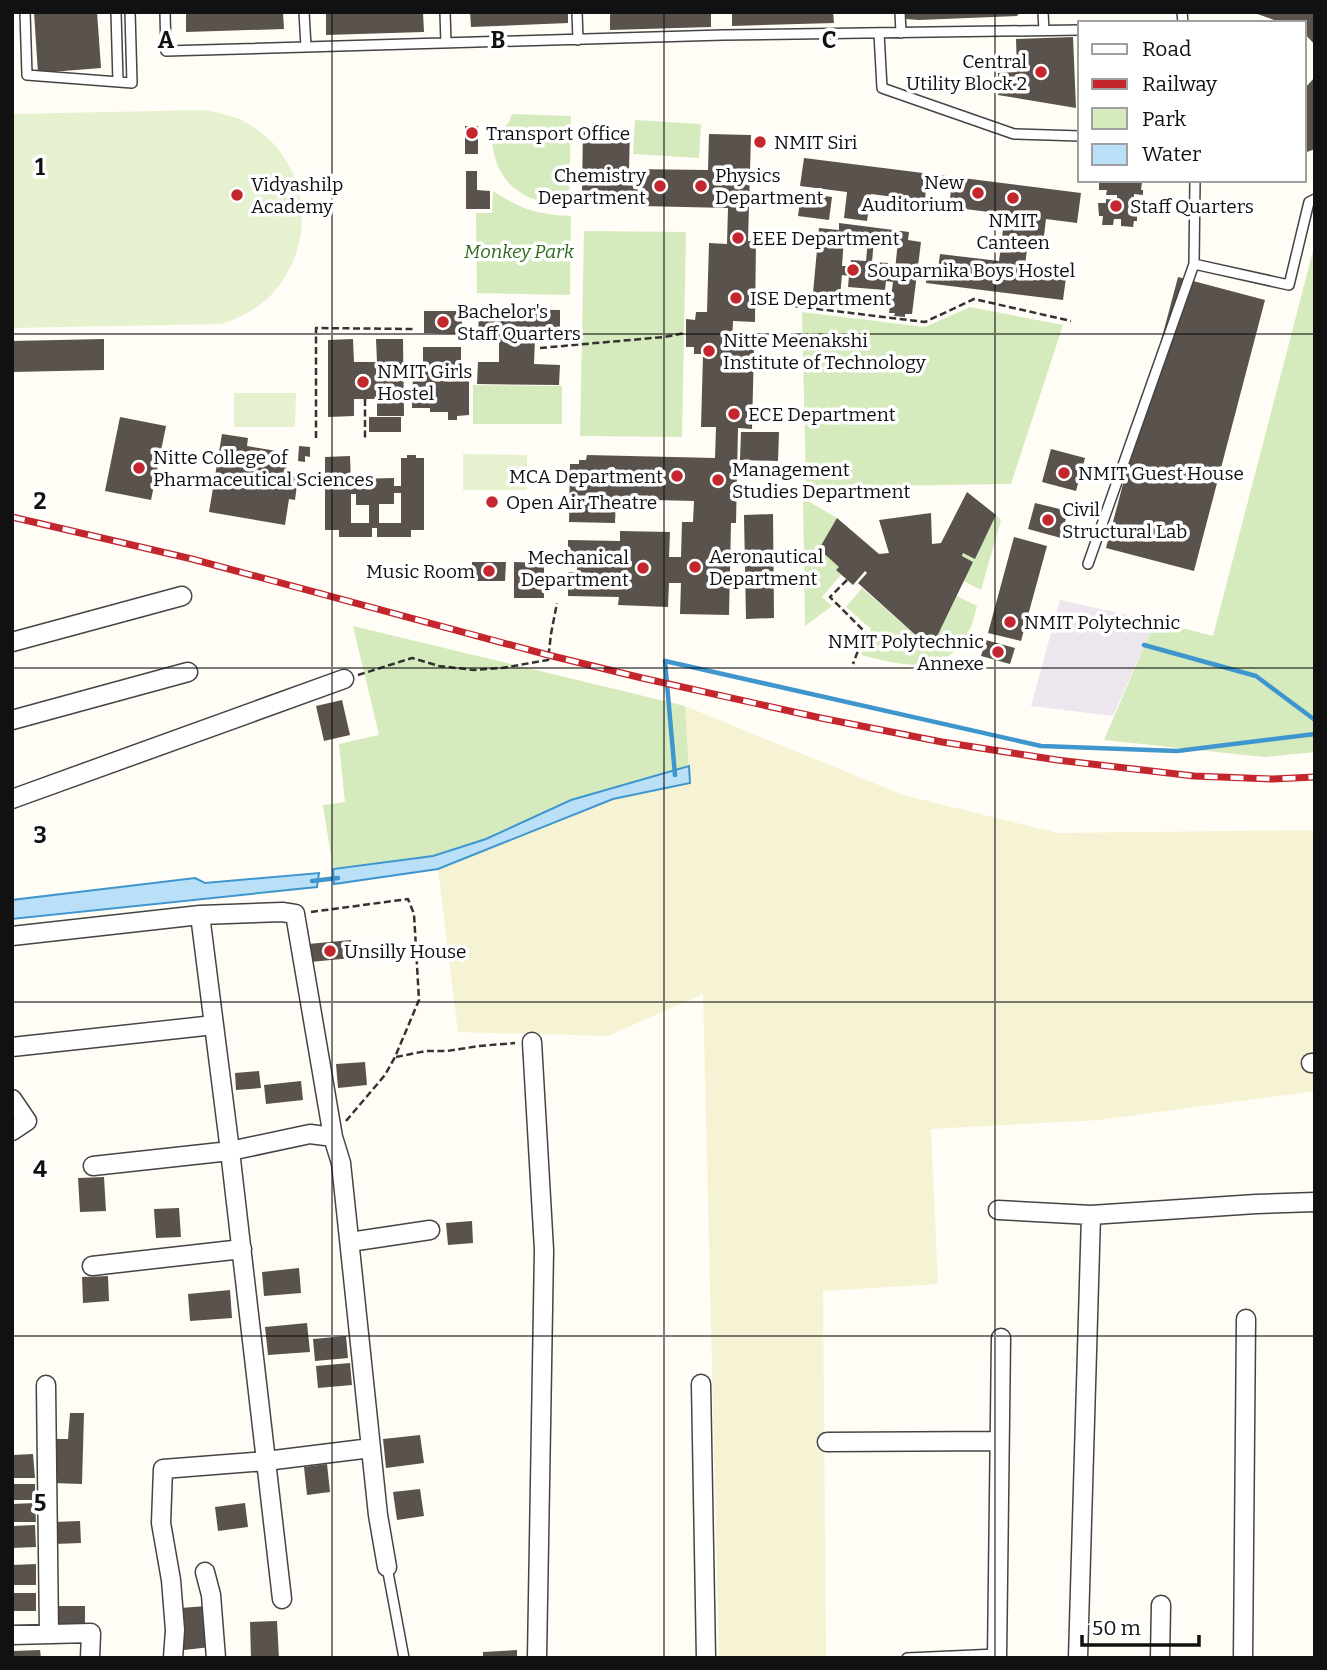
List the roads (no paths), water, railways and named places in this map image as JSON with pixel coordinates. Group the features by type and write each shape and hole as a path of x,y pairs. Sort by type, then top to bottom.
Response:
{"street":[{"path":"12,642 182,596"},
{"path":"12,720 188,672"},
{"path":"12,799 344,679"},
{"path":"12,936 200,915 282,912 295,914 333,1137 341,1163 378,1515 387,1567"},
{"path":"200,915 282,1599"},
{"path":"12,1047 214,1026"},
{"path":"532,1042 544,1250 537,1658"},
{"path":"12,1099 27,1121 12,1131"},
{"path":"93,1166 230,1151 310,1133 333,1137"},
{"path":"998,1210 1091,1215 1315,1202"},
{"path":"1079,1658 1091,1215"},
{"path":"350,1242 430,1230"},
{"path":"92,1266 242,1249"},
{"path":"1243,1658 1246,1319"},
{"path":"997,1656 1001,1338"},
{"path":"701,1384 706,1658"},
{"path":"46,1385 49,1634"},
{"path":"827,1442 999,1441"},
{"path":"173,1658 175,1630 171,1580 160,1523 163,1469 266,1461 371,1448"},
{"path":"205,1572 211,1595 216,1658"},
{"path":"1160,1658 1161,1605"},
{"path":"12,1635 91,1633 90,1658"}],"lane":[{"path":"25,12 27,75 132,83 130,12"},
{"path":"116,12 118,82"},
{"path":"165,12 166,51 723,35 1078,30"},
{"path":"304,12 306,47"},
{"path":"445,12 446,44"},
{"path":"577,12 578,40"},
{"path":"900,12 901,33"},
{"path":"1043,12 1044,31"},
{"path":"879,33 882,88 1014,134 1078,136"},
{"path":"1088,564 1194,264 1195,182"},
{"path":"1194,264 1289,285 1309,202 1315,199"},
{"path":"387,1567 404,1658"},
{"path":"907,1658 997,1656"}],"water":[{"path":"689,766 690,783 613,799 438,869 334,884 333,869 433,856 486,839 571,800"},
{"path":"319,873 317,887 12,919 12,900 195,878 205,883"}],"waterway":[{"path":"1144,645 1256,676 1315,720"},
{"path":"675,775 665,661 1041,746 1177,751 1315,734"},
{"path":"312,881 338,878"}],"railway":[{"path":"12,517 192,559 548,655 821,718 942,742 1057,760 1194,776 1273,779 1315,777"}],"place":[{"name":"Central Utility Block 2","path":"1041,72"},
{"name":"Transport Office","path":"472,133"},
{"name":"NMIT Siri","path":"760,142"},
{"name":"Chemistry Department","path":"660,186"},
{"name":"Physics Department","path":"701,186"},
{"name":"New Auditorium","path":"978,193"},
{"name":"Vidyashilp Academy","path":"237,195"},
{"name":"NMIT Canteen","path":"1013,198"},
{"name":"Staff Quarters","path":"1116,206"},
{"name":"EEE Department","path":"738,238"},
{"name":"Souparnika Boys Hostel","path":"853,270"},
{"name":"ISE Department","path":"736,298"},
{"name":"Bachelor's Staff Quarters","path":"443,322"},
{"name":"Nitte Meenakshi Institute of Technology","path":"709,351"},
{"name":"NMIT Girls Hostel","path":"363,382"},
{"name":"ECE Department","path":"734,414"},
{"name":"Nitte College of Pharmaceutical Sciences","path":"139,468"},
{"name":"NMIT Guest House","path":"1064,473"},
{"name":"MCA Department","path":"677,476"},
{"name":"Management Studies Department","path":"718,480"},
{"name":"Open Air Theatre","path":"492,502"},
{"name":"Civil Structural Lab","path":"1048,520"},
{"name":"Aeronautical Department","path":"695,567"},
{"name":"Mechanical Department","path":"643,568"},
{"name":"Music Room","path":"489,571"},
{"name":"NMIT Polytechnic","path":"1010,622"},
{"name":"NMIT Polytechnic Annexe","path":"998,652"},
{"name":"Unsilly House","path":"330,951"}],"park label":[{"name":"Monkey Park","path":"519,251"}]}
